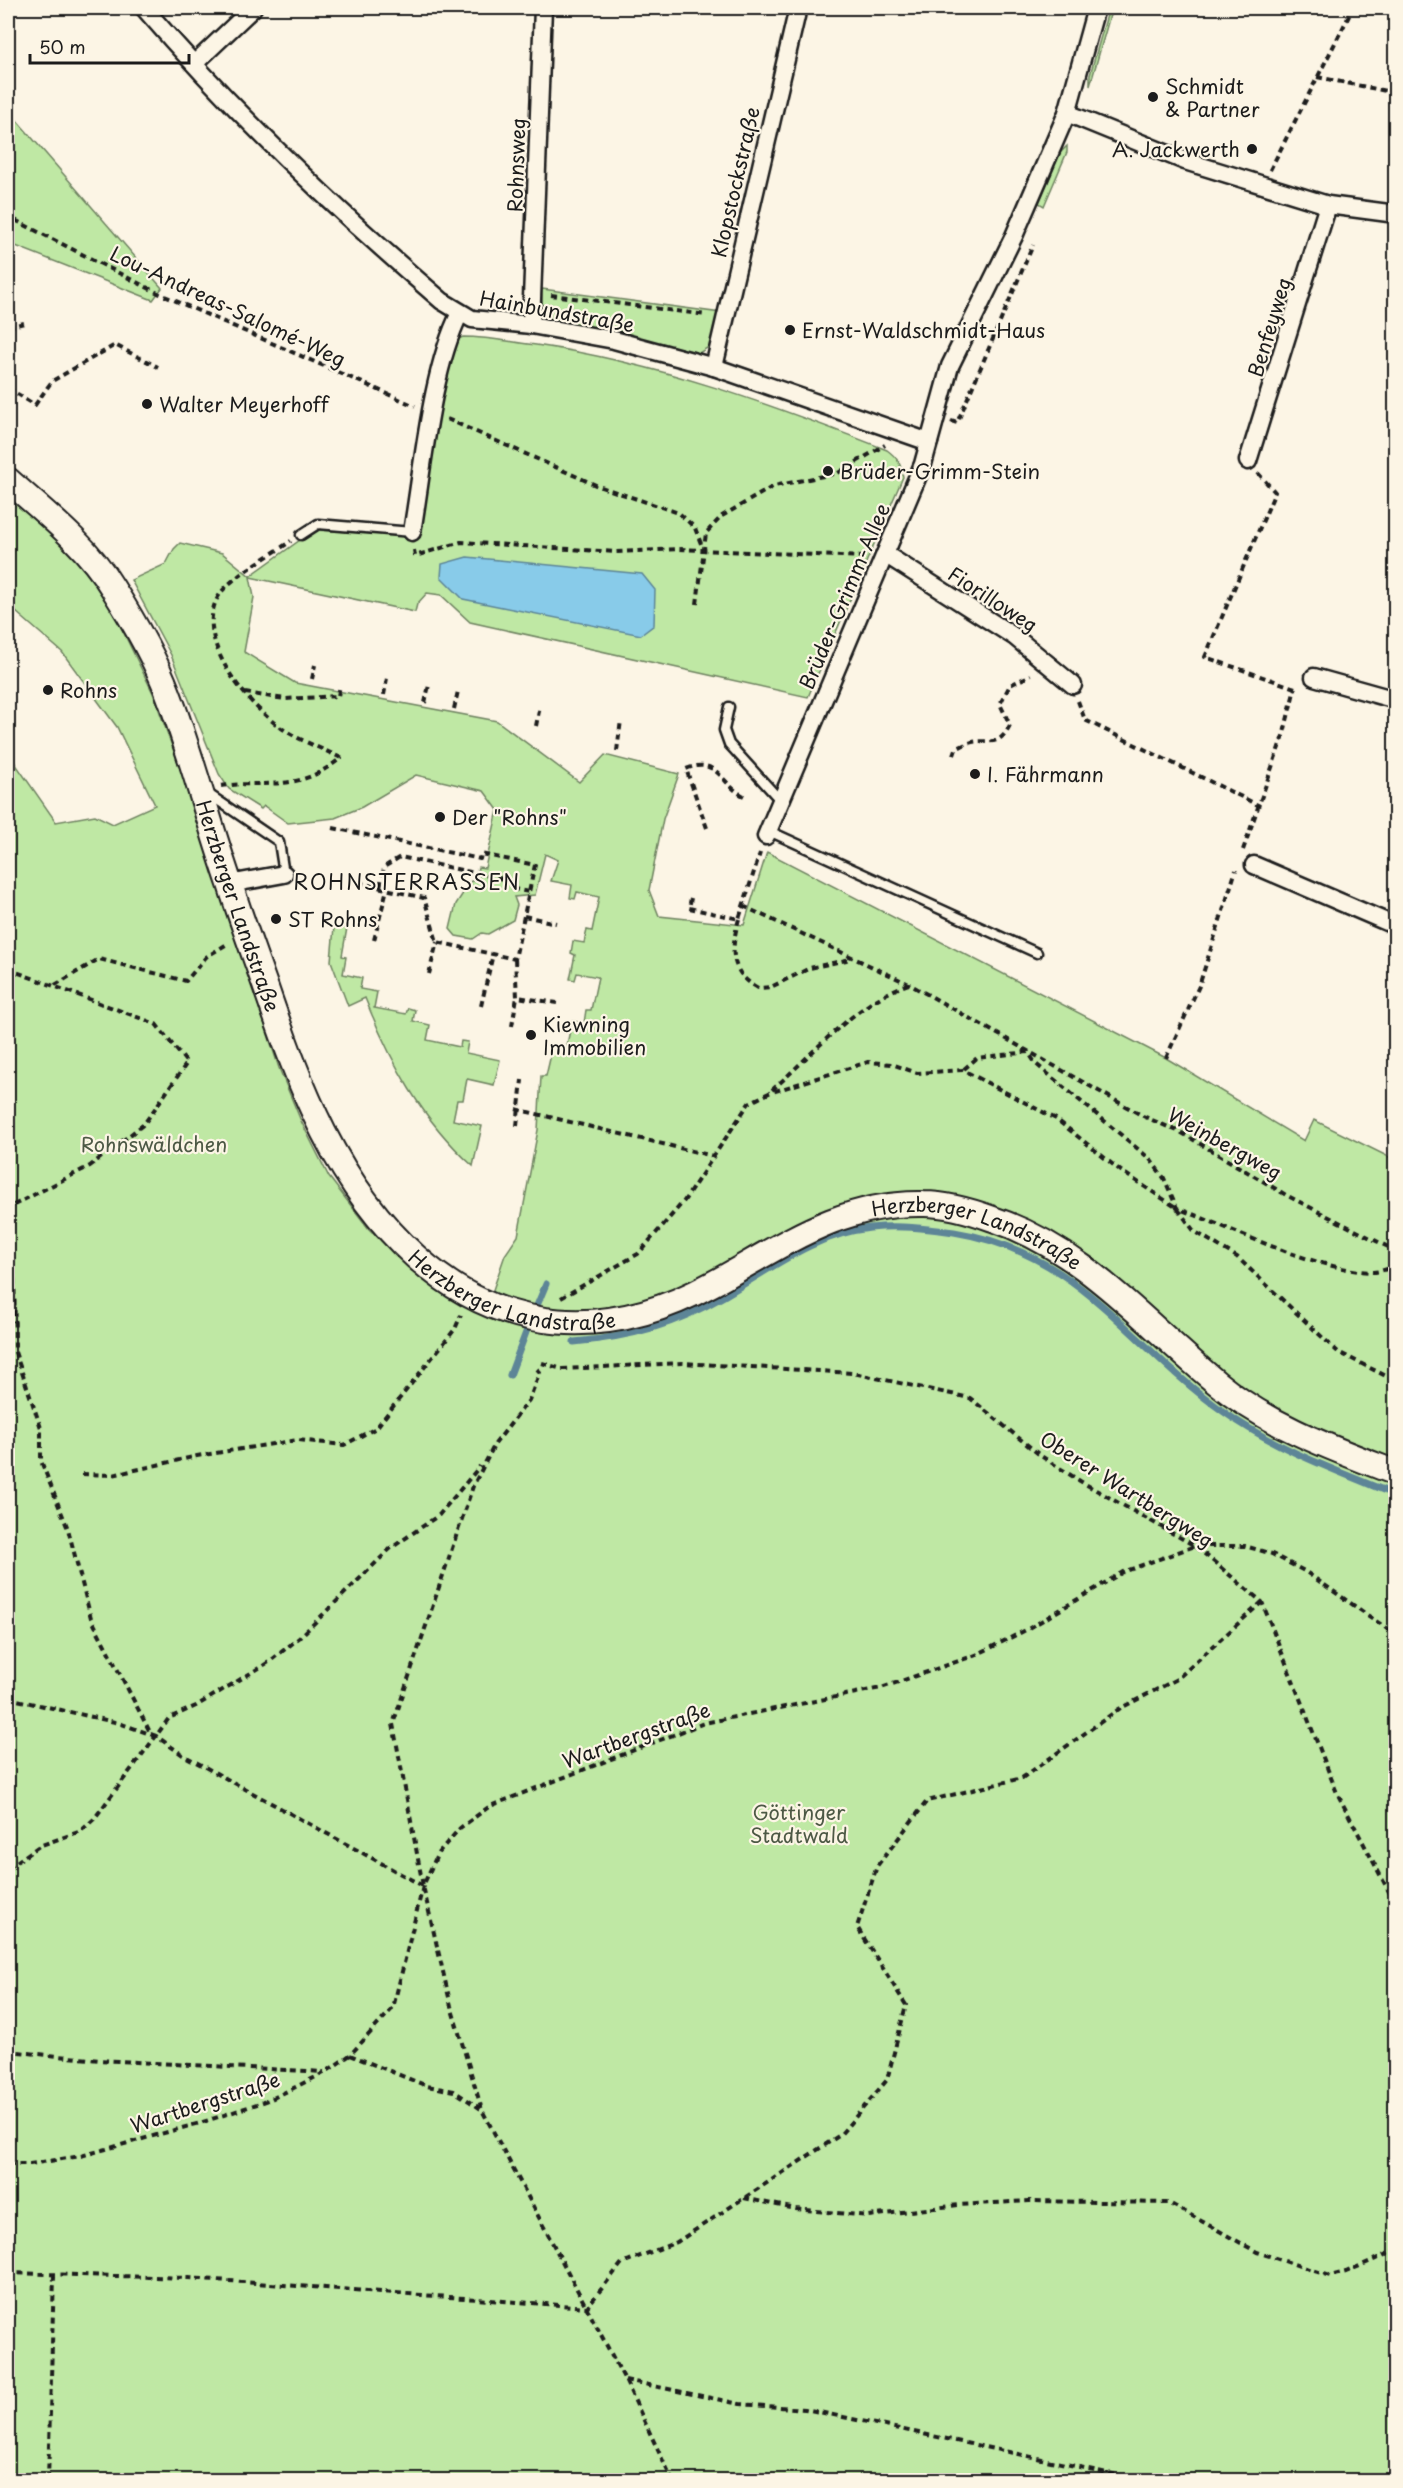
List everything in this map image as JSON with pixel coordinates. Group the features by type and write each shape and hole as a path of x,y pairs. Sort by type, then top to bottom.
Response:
{"street":[{"name":"Hainbundstraße","path":"144,8 323,197 442,301 460,314 472,319 531,325 614,340 714,367 902,435 929,442"},
{"path":"195,63 254,8"},
{"name":"Rohnsweg","path":"531,325 543,8"},
{"name":"Klopstockstraße","path":"714,367 798,8"},
{"name":"Brüder-Grimm-Allee","path":"767,833 923,464 950,366 1014,236 1067,113 1096,8"},
{"path":"1067,113 1185,161 1328,205 1395,214"},
{"name":"Benfeyweg","path":"1248,461 1328,205"},
{"path":"412,532 432,413 450,332 460,314"},
{"name":"Herzberger Landstraße","path":"8,480 62,528 110,582 167,688 229,884 294,1068 322,1131 345,1173 365,1201 402,1244 429,1268 469,1295 494,1308 543,1322 585,1323 627,1317 658,1309 707,1287 800,1233 860,1211 925,1204 950,1207 1022,1228 1062,1250 1097,1275 1218,1384 1251,1408 1295,1432 1395,1473"},
{"name":"Fiorilloweg","path":"884,557 1015,637 1073,685"},
{"path":"1314,677 1395,700"},
{"path":"1247,862 1395,926"},
{"path":"229,884 284,874"}],"lane":[{"path":"301,535 318,524 412,532"},
{"path":"729,707 724,730 729,744 780,800"},
{"path":"200,788 279,842 284,874"},
{"path":"767,833 1037,953"}],"path":[{"path":"1262,184 1353,8"},
{"path":"1317,77 1395,93"},
{"name":"Lou-Andreas-Salomé-Weg","path":"8,212 15,220"},
{"name":"Lou-Andreas-Salomé-Weg","path":"8,219 15,220 160,294 598,486 679,513 695,528 703,549"},
{"path":"532,292 725,318"},
{"path":"8,327 24,323"},
{"path":"8,388 35,405 51,381 115,345 158,367"},
{"path":"698,604 706,533 722,516 746,500 774,486 838,473 902,435"},
{"path":"1248,461 1275,492 1205,657 1295,688"},
{"path":"242,783 281,785 306,779 341,758 279,726 244,693 222,663 215,644 212,625 215,603 224,590 301,535"},
{"path":"415,556 461,542 616,552 703,549 884,557"},
{"path":"312,679 315,664"},
{"path":"954,755 956,749 970,742 993,743 1006,734 1010,725 1000,704 1010,685 1051,666"},
{"path":"1247,862 1260,806 1284,733 1295,688 1314,677"},
{"path":"384,694 387,678"},
{"path":"426,703 429,685"},
{"path":"1073,685 1084,720 1260,806"},
{"path":"244,693 285,699 338,696 340,686"},
{"path":"453,709 458,691"},
{"path":"536,726 540,705"},
{"path":"617,751 621,720"},
{"path":"707,828 686,769 699,764 713,767 735,791 744,796"},
{"path":"333,828 480,859 481,854 535,865 515,959 517,997 512,1026"},
{"path":"767,833 731,945 735,963 742,976 758,988 771,987 810,968 853,958"},
{"path":"380,887 384,867 400,857 507,880 514,889 529,892"},
{"path":"1166,1058 1199,986 1236,870"},
{"path":"348,880 424,898 437,942 429,974"},
{"path":"374,940 387,889"},
{"path":"691,898 689,908 739,919"},
{"path":"743,906 909,984 1028,1052 1036,1064 1150,1160 1164,1178 1177,1208 1194,1231 1237,1257 1338,1352 1395,1381"},
{"path":"524,916 556,924"},
{"path":"54,986 99,959 186,981 206,957 247,932"},
{"path":"437,942 515,959"},
{"path":"481,1006 492,954"},
{"path":"8,969 156,1024 187,1063 144,1124 90,1166 8,1208"},
{"path":"769,1093 857,1014 886,992 909,984"},
{"path":"517,997 557,1003"},
{"path":"963,1070 976,1058 1028,1052"},
{"name":"Weinbergweg","path":"1028,1052 1143,1116 1182,1133 1286,1195 1395,1251"},
{"path":"555,1302 638,1254 666,1224 749,1103 769,1093 868,1062 892,1064 917,1073 963,1070 1056,1119 1121,1171 1177,1208 1297,1254 1346,1268 1375,1272 1395,1266"},
{"path":"517,1126 516,1100 522,1080"},
{"path":"516,1109 713,1156"},
{"path":"8,1237 14,1267 15,1352 41,1428 41,1461 68,1529 91,1618 150,1733"},
{"path":"82,1474 113,1475 197,1456 298,1440 344,1444 376,1428 455,1329 469,1295"},
{"name":"Oberer Wartbergweg","path":"542,1363 562,1369 683,1363 853,1373 970,1398 1041,1456 1080,1481 1195,1546 1262,1602 1338,1793 1395,1905"},
{"path":"8,1868 39,1846 81,1831 94,1819 169,1718 196,1706 268,1662 299,1638 390,1549 439,1515 463,1490 529,1400 540,1372 537,1369"},
{"path":"487,1456 466,1506 393,1724 423,1886 451,2006 482,2110 625,2380 672,2481"},
{"name":"Wartbergstraße","path":"8,2164 81,2156 200,2123 269,2100 326,2072 350,2055 393,2007 423,1886 438,1853 460,1828 490,1806 704,1723 881,1688 976,1655 1028,1629 1123,1572 1195,1546 1245,1546 1272,1554 1306,1572 1395,1635"},
{"path":"587,2307 622,2263 677,2242 840,2135 887,2080 906,2005 857,1927 877,1866 927,1801 1022,1778 1119,1709 1177,1679 1262,1602"},
{"path":"8,1698 150,1733 183,1755 423,1886"},
{"path":"8,2051 99,2061 326,2072"},
{"path":"350,2055 427,2085 454,2091 482,2110"},
{"path":"743,2198 796,2209 868,2216 959,2205 1029,2201 1169,2203 1257,2252 1330,2276 1346,2272 1395,2250"},
{"path":"8,2273 188,2278 587,2307"},
{"path":"48,2481 54,2276"},
{"path":"625,2380 740,2404 805,2409 1141,2481"}],"green space":[{"path":"1109,8 1112,8 1090,86 1090,75"},
{"path":"8,110 162,288 153,300 8,243"},
{"path":"1067,146 1067,152 1044,206 1039,203 1060,153"},
{"path":"542,289 721,313 712,345 699,353 632,336 555,321 547,315 543,308"},
{"name":"Göttinger Stadtwald","path":"463,337 500,340 581,353 671,374 801,417 887,450 894,456 900,465 903,477 808,697 470,622 441,595 427,593 417,604 415,612 250,577 254,597 244,652 295,683 497,721 579,782 605,755 679,774 663,819 649,890 659,916 744,925 767,852 1166,1058 1304,1141 1314,1120 1395,1160 1395,2480 8,2480 8,753 56,822 95,815 113,824 155,805 117,727 62,652 8,605 8,491 52,532 99,582 153,693 187,788 279,1068 301,1121 329,1177 369,1229 400,1259 434,1286 484,1316 505,1255 518,1236 538,1130 541,1076 546,1076 553,1046 566,1049 572,1021 584,1023 586,1010 591,1010 598,977 577,973 575,980 570,979 575,955 571,953 573,941 584,943 587,930 592,931 599,897 577,892 575,899 570,898 572,885 551,881 558,860 545,854 535,895 514,897 517,905 513,920 488,934 482,933 473,939 456,936 450,929 456,904 471,881 475,881 478,867 485,868 498,810 484,791 416,775 362,807 335,818 288,823 264,806 261,809 229,789 219,774 171,655 131,580 166,564 180,543 222,553 250,576 314,530 418,535 436,414 456,340"},
{"path":"334,927 347,928 342,956 346,957 343,974 362,978 360,989 377,992 374,1008 406,1014 408,1008 415,1010 413,1021 430,1025 427,1040 460,1047 461,1041 468,1042 466,1053 500,1060 494,1085 467,1079 463,1100 457,1100 453,1120 482,1126 473,1166 438,1129 409,1089 365,998 348,1006 331,961"}],"water":[{"path":"467,557 642,574 655,590 654,625 641,635 463,599 441,577 442,564"}],"waterway":[{"path":"574,1342 634,1333 688,1315 794,1254 830,1237 870,1228 891,1227 954,1232 998,1243 1037,1259 1070,1280 1101,1304 1190,1386 1224,1412 1286,1448 1396,1495"},
{"path":"536,1308 546,1284"},
{"path":"510,1375 528,1327"}],"place":[{"name":"Schmidt & Partner","path":"1153,97"},
{"name":"A. Jackwerth","path":"1252,149"},
{"name":"Ernst-Waldschmidt-Haus","path":"790,330"},
{"name":"Walter Meyerhoff","path":"147,404"},
{"name":"Brüder-Grimm-Stein","path":"828,471"},
{"name":"Rohns","path":"48,690"},
{"name":"I. Fährmann","path":"975,774"},
{"name":"Der \"Rohns\"","path":"440,817"},
{"name":"ST Rohns","path":"276,919"},
{"name":"Kiewning Immobilien","path":"531,1035"}],"district":[{"name":"ROHNSTERRASSEN","path":"407,881"}],"park label":[{"name":"Rohnswäldchen","path":"154,1144"}]}
